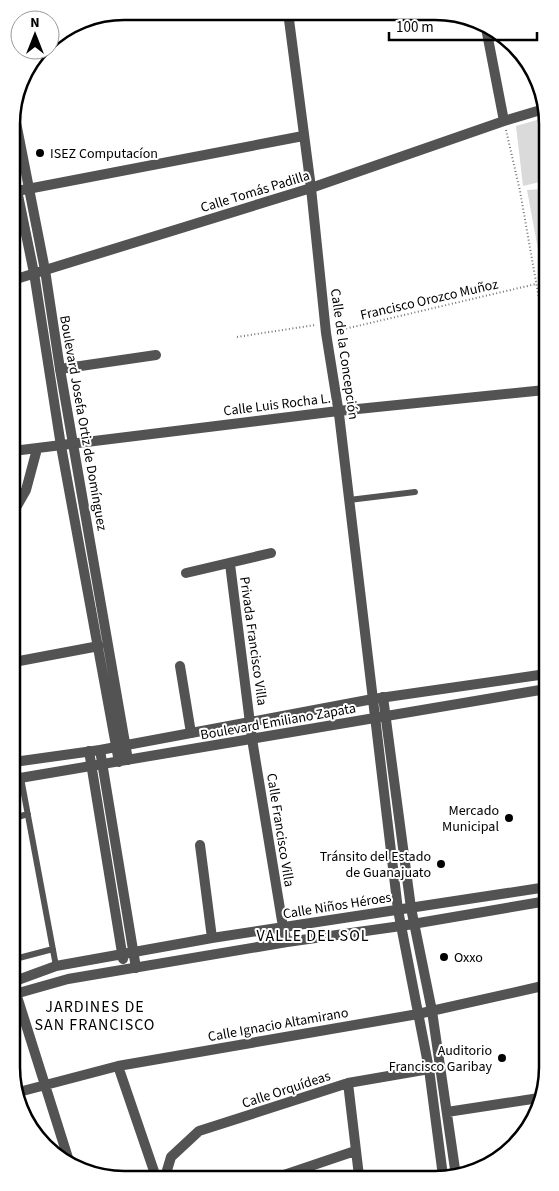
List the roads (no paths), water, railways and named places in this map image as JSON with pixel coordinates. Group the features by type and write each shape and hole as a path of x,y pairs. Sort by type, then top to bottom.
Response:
{"street":[{"name":"Calle de la Concepción","path":"289,20 311,188 326,328 380,717"},
{"path":"487,34 504,121"},
{"name":"Calle Tomás Padilla","path":"20,278 311,188 538,110"},
{"path":"20,191 303,136"},
{"name":"Boulevard Josefa Ortiz de Domínguez","path":"20,143 45,270 121,746"},
{"name":"Boulevard Josefa Ortiz de Domínguez","path":"20,213 34,273 61,446 99,646 121,746"},
{"path":"60,369 156,354"},
{"name":"Calle Luis Rocha L.","path":"20,450 338,410 539,391"},
{"path":"20,501 26,490 37,449"},
{"name":"Privada Francisco Villa","path":"186,572 230,564 271,553"},
{"name":"Privada Francisco Villa","path":"230,564 251,722"},
{"path":"20,661 99,646"},
{"path":"180,666 191,732"},
{"name":"Boulevard Emiliano Zapata","path":"20,761 100,750 378,698 539,675"},
{"name":"Boulevard Emiliano Zapata","path":"20,778 539,690"},
{"path":"380,717 411,908 432,1011 455,1169"},
{"path":"380,717 398,910 429,1069 442,1170"},
{"name":"Calle Francisco Villa","path":"251,722 252,739 283,928 287,942"},
{"path":"121,746 123,761"},
{"path":"100,750 136,968"},
{"path":"89,751 124,970"},
{"path":"200,845 212,938"},
{"name":"Calle Niños Héroes","path":"20,979 56,966 212,938 539,888"},
{"name":"Calle Niños Héroes","path":"20,992 68,979 539,902"},
{"name":"Calle Ignacio Altamirano","path":"23,1091 118,1066 418,1014 539,987"},
{"path":"20,1008 67,1154"},
{"path":"118,1066 154,1171"},
{"name":"Calle Orquídeas","path":"167,1171 171,1157 199,1131 348,1083 441,1067"},
{"path":"348,1083 358,1171"},
{"path":"447,1112 534,1099"},
{"path":"296,1171 356,1151"}],"lane":[{"path":"350,500 415,492"},
{"path":"20,785 28,814 56,966"},
{"path":"20,816 28,814"},
{"path":"20,958 52,949"}],"place":[{"name":"ISEZ Computacíon","path":"40,153"},
{"name":"Mercado Municipal","path":"509,818"},
{"name":"Tránsito del Estado de Guanajuato","path":"441,864"},
{"name":"Oxxo","path":"444,957"},
{"name":"Auditorio Francisco Garibay","path":"502,1058"}],"district":[{"name":"VALLE DEL SOL","path":"313,935"},
{"name":"JARDINES DE SAN FRANCISCO","path":"95,1015"}]}
